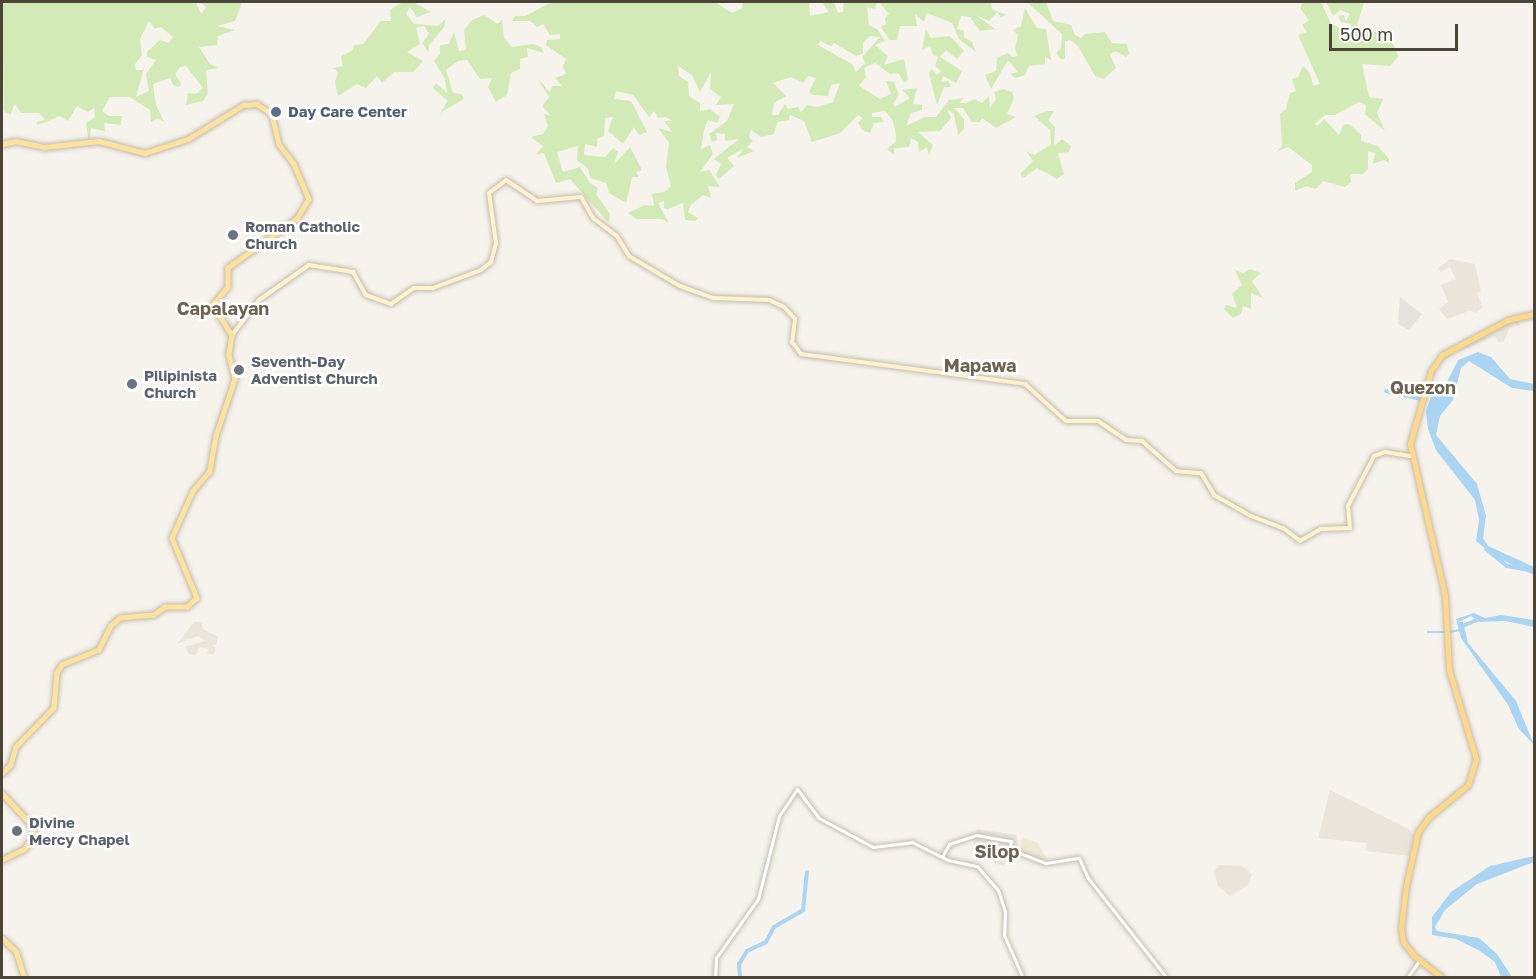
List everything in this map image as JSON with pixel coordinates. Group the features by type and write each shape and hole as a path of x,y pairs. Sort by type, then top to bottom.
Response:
{"highway":[{"path":"1442,978 1419,961 1406,947 1401,927 1414,843 1426,821 1468,785 1476,764 1474,746 1449,670 1445,596 1410,456 1423,396 1438,360 1482,333 1534,314"}],"main road":[{"path":"2,144 11,141 44,147 99,141 144,153 188,139 243,105 266,108 274,120 279,144 307,190 308,202 297,219 228,268 228,287 213,305 230,333 229,354 235,379 216,436 214,460 172,534 173,548 197,598 188,607 165,607 154,615 119,618 99,650 62,665 58,672 53,710 16,747 11,765 2,774"},
{"path":"230,333 236,329 259,300 309,265 325,264 353,272 366,295 391,304 412,288 433,288 473,274 488,265 493,256 496,230 489,194 495,185 506,180 537,201 581,197 593,218 617,237 629,256 677,285 713,298 769,300 784,307 795,319 792,342 801,354 1025,384 1066,421 1098,421 1124,439 1144,442 1176,471 1203,474 1207,488 1215,496 1251,516 1283,528 1300,541 1321,529 1350,528 1348,506 1374,456 1385,452 1410,456"},
{"path":"2,860 22,851 35,836 31,824 3,795"},
{"path":"2,938 15,951 25,978"}],"street":[{"path":"715,978 716,958 758,899 779,816 797,789 814,814 841,833 876,848 912,842 942,856 975,865 997,887 1005,912 1004,935 1023,978"},
{"path":"942,856 947,846 976,835 1011,841 1009,849 1046,862 1079,858 1087,876 1167,978"},
{"path":"1407,978 1419,961"}],"shaded area":[{"path":"1450,259 1475,264 1481,291 1477,293 1483,307 1476,313 1469,311 1447,319 1439,309 1448,302 1441,285 1456,279 1450,267 1441,272 1438,268"},
{"path":"1400,297 1422,314 1409,330 1398,324"},
{"path":"1518,319 1520,325 1509,328 1504,341 1499,343 1495,336 1467,349 1465,344"},
{"path":"194,622 201,622 203,629 218,637 216,645 212,644 216,650 213,655 207,653 209,649 199,647 196,655 189,654 185,647 205,641 198,636 177,644"},
{"path":"1330,790 1409,829 1414,835 1409,856 1366,851 1366,843 1318,838"},
{"path":"977,829 1016,835 1019,848 1010,847 1010,851 1015,852 1009,854 1004,866 994,863 988,855 972,850"},
{"path":"1022,837 1038,843 1048,862 1020,853"},
{"path":"1219,865 1242,866 1252,874 1249,884 1230,896 1218,886 1214,871"}],"green space":[{"path":"2,2 196,2 201,14 206,7 199,2 242,2 235,21 217,26 235,30 218,36 217,45 199,47 210,64 219,68 206,70 208,93 203,101 186,105 188,93 196,94 203,88 186,66 180,67 175,74 181,83 179,87 173,85 170,78 153,84 156,105 164,122 158,118 151,122 150,110 130,97 110,97 102,111 109,116 122,116 121,125 104,123 105,131 91,128 89,145 86,123 95,117 94,108 88,112 77,106 68,121 60,116 38,125 36,122 45,120 39,113 21,113 15,104 10,115 4,111","holes":["149,21 155,29 161,27 173,37 169,43 160,40 147,52 147,57 156,60 146,74 149,91 136,97 145,65 143,70 136,70 135,64 142,55 140,39"]},
{"path":"403,2 413,2 431,12 417,17 410,7 406,14 414,24 438,26 446,18 444,27 429,45 429,53 422,43 429,34 424,26 416,28 420,44 407,52 423,61 413,72 394,72 382,83 377,76 366,88 357,84 338,96 335,82 338,72 333,68 343,66 341,56 353,50 354,45 363,44 381,21 391,21 390,10"},
{"path":"552,2 715,2 732,13 742,8 743,2 809,2 810,16 829,12 822,2 834,2 838,13 843,12 844,2 877,2 875,9 867,7 869,25 878,30 885,41 875,45 888,56 884,65 904,59 908,79 905,83 898,73 890,74 875,63 864,68 866,77 859,86 880,99 891,94 886,81 894,82 899,95 893,104 895,107 910,98 902,90 917,88 913,104 922,105 922,110 911,113 906,126 925,117 936,117 949,100 964,98 959,103 966,103 975,99 982,103 989,96 990,108 996,99 994,92 1003,89 1012,92 1014,98 1007,114 1016,117 996,128 982,118 980,122 972,122 963,108 954,108 964,119 964,129 958,135 954,114 947,109 951,118 940,131 918,132 933,145 929,156 927,147 919,152 918,142 911,138 909,147 894,148 894,155 887,149 896,141 896,135 893,121 885,111 872,113 872,117 881,117 884,122 874,123 870,133 862,130 858,123 863,118 858,115 840,133 812,142 804,121 790,115 789,120 777,122 774,134 761,137 751,130 749,137 753,141 747,147 754,151 737,158 743,149 727,158 734,166 719,179 716,175 721,164 714,159 739,139 725,141 725,134 716,133 717,140 712,142 709,134 727,121 734,104 716,105 721,97 710,89 711,72 700,92 692,75 678,66 679,76 688,82 689,96 700,103 700,111 710,109 720,117 717,123 708,120 704,130 701,149 710,145 713,154 700,172 709,170 720,187 708,186 711,198 703,195 691,205 688,212 698,218 695,221 685,220 683,203 668,209 664,208 664,201 658,203 669,223 662,219 636,219 628,213 645,205 654,206 652,194 664,192 671,186 666,167 669,143 658,128 672,132 664,121 672,121 666,117 658,118 654,111 649,117 633,95 616,91 614,99 631,101 647,132 639,135 634,127 623,144 608,131 613,117 605,118 604,136 597,139 597,147 585,144 584,155 605,157 613,148 618,152 614,164 630,147 642,170 636,172 639,177 632,177 626,203 609,193 606,183 590,178 588,169 577,160 578,146 557,152 563,172 580,167 590,183 598,188 596,194 610,214 609,223 570,179 556,183 544,153 536,154 543,146 531,137 543,134 548,126 544,114 551,116 542,106 549,97 537,78 550,92 552,86 562,86 555,78 566,74 563,66 566,59 546,45 547,40 560,39 560,34 550,35 543,24 537,27 530,21 512,21 515,16 525,16","holes":["870,36 880,37 862,57 865,63 856,72 852,64 818,45 820,41 831,46 834,43 856,56 863,54 863,43","808,76 816,78 809,92 813,95 828,96 831,85 840,83 833,102 817,107 807,105 801,112 798,107 788,109 785,104 778,115 772,115 774,103 786,96 773,83 791,77 803,83"]},
{"path":"879,2 991,2 992,9 1006,15 1001,17 997,12 989,21 976,15 995,29 980,31 970,17 961,16 957,29 964,31 964,37 972,42 976,52 959,39 952,23 927,13 924,22 915,14 917,26 900,26 897,40 889,40 881,27 886,24 885,18 889,14"},
{"path":"1027,2 1046,2 1053,21 1071,25 1075,35 1081,38 1085,34 1105,32 1112,43 1127,44 1129,54 1126,57 1116,51 1110,54 1116,68 1104,79 1095,76 1078,46 1070,40 1065,42 1065,59 1061,59 1056,53 1061,48 1062,34"},
{"path":"1303,2 1321,2 1331,24 1346,30 1352,24 1341,22 1338,16 1344,15 1346,21 1350,14 1340,10 1333,16 1326,2 1364,2 1357,25 1364,30 1388,34 1397,52 1398,57 1390,66 1362,64 1369,97 1383,99 1377,113 1385,131 1365,114 1366,105 1359,102 1335,115 1325,115 1314,124 1318,126 1324,119 1339,135 1343,125 1349,124 1361,135 1361,141 1378,146 1389,159 1389,163 1384,160 1373,164 1375,153 1368,151 1368,169 1363,174 1350,174 1351,182 1345,187 1323,181 1316,189 1306,186 1295,191 1295,183 1312,172 1312,165 1288,147 1276,152 1282,146 1280,114 1286,109 1290,93 1296,91 1292,79 1298,77 1303,66 1310,73 1313,86 1320,84 1298,35 1307,32 1302,25 1309,20 1300,8"},
{"path":"1025,8 1037,28 1046,29 1051,60 1045,57 1045,64 1029,66 1025,75 1015,78 1010,74 1018,72 1008,60 991,89 985,75 996,71 997,58 1008,53 1012,57 1018,56 1015,49 1018,35 1013,30 1021,26"},
{"path":"484,15 498,24 502,19 504,38 512,47 533,44 541,47 544,53 527,48 528,57 520,59 520,69 511,73 507,95 496,102 488,87 492,78 480,79 467,60 458,61 446,70 453,93 462,94 464,99 440,113 448,101 433,88 436,83 447,93 445,79 434,61 440,54 440,45 449,44 454,32 459,51 466,50 464,30 472,20"},
{"path":"926,29 931,38 950,36 964,51 957,59 946,50 940,57 962,71 956,83 943,76 941,82 948,81 951,87 944,87 937,105 929,73 932,69 937,75 941,71 935,66 938,57 933,55 930,46 922,50"},
{"path":"1054,111 1048,120 1055,127 1054,146 1062,139 1071,146 1069,152 1058,153 1064,174 1057,179 1037,168 1022,179 1021,173 1033,161 1026,151 1034,155 1051,144 1050,130 1034,116"},
{"path":"1250,269 1261,273 1252,281 1263,298 1251,293 1251,309 1243,306 1241,314 1233,318 1224,309 1226,305 1237,308 1232,294 1242,285 1235,270 1243,273"}],"water":[{"path":"1478,352 1491,357 1510,379 1534,384 1534,391 1512,388 1469,361 1461,368 1453,400 1440,416 1436,435 1477,484 1486,516 1483,538 1488,546 1534,567 1534,575 1496,557 1476,541 1479,520 1475,500 1436,450 1428,429 1426,411 1431,397 1445,386 1458,360"},
{"path":"1474,613 1485,618 1501,615 1534,620 1534,627 1505,621 1480,622 1471,616 1458,622 1463,622 1468,643 1516,701 1534,745 1519,729 1508,705 1461,638 1456,619"},
{"path":"1534,856 1534,862 1477,884 1445,910 1435,927 1437,931 1479,938 1497,954 1512,977 1501,977 1495,962 1480,951 1456,939 1432,935 1432,917 1451,892 1490,866"}],"waterway":[{"path":"1386,391 1420,399"},
{"path":"1486,549 1507,566 1534,571"},
{"path":"1460,627 1477,620"},
{"path":"1450,632 1460,630"},
{"path":"1428,632 1445,632"},
{"path":"740,978 739,964 747,951 766,942 774,927 803,910 807,872"}],"place":[{"name":"Day Care Center","path":"276,112"},
{"name":"Roman Catholic Church","path":"233,235"},
{"name":"Seventh-Day Adventist Church","path":"239,370"},
{"name":"Pilipinista Church","path":"132,384"},
{"name":"Divine Mercy Chapel","path":"17,831"}],"district":[{"name":"Capalayan","path":"223,308"},
{"name":"Mapawa","path":"980,365"},
{"name":"Quezon","path":"1423,387"},
{"name":"Silop","path":"997,851"}]}
